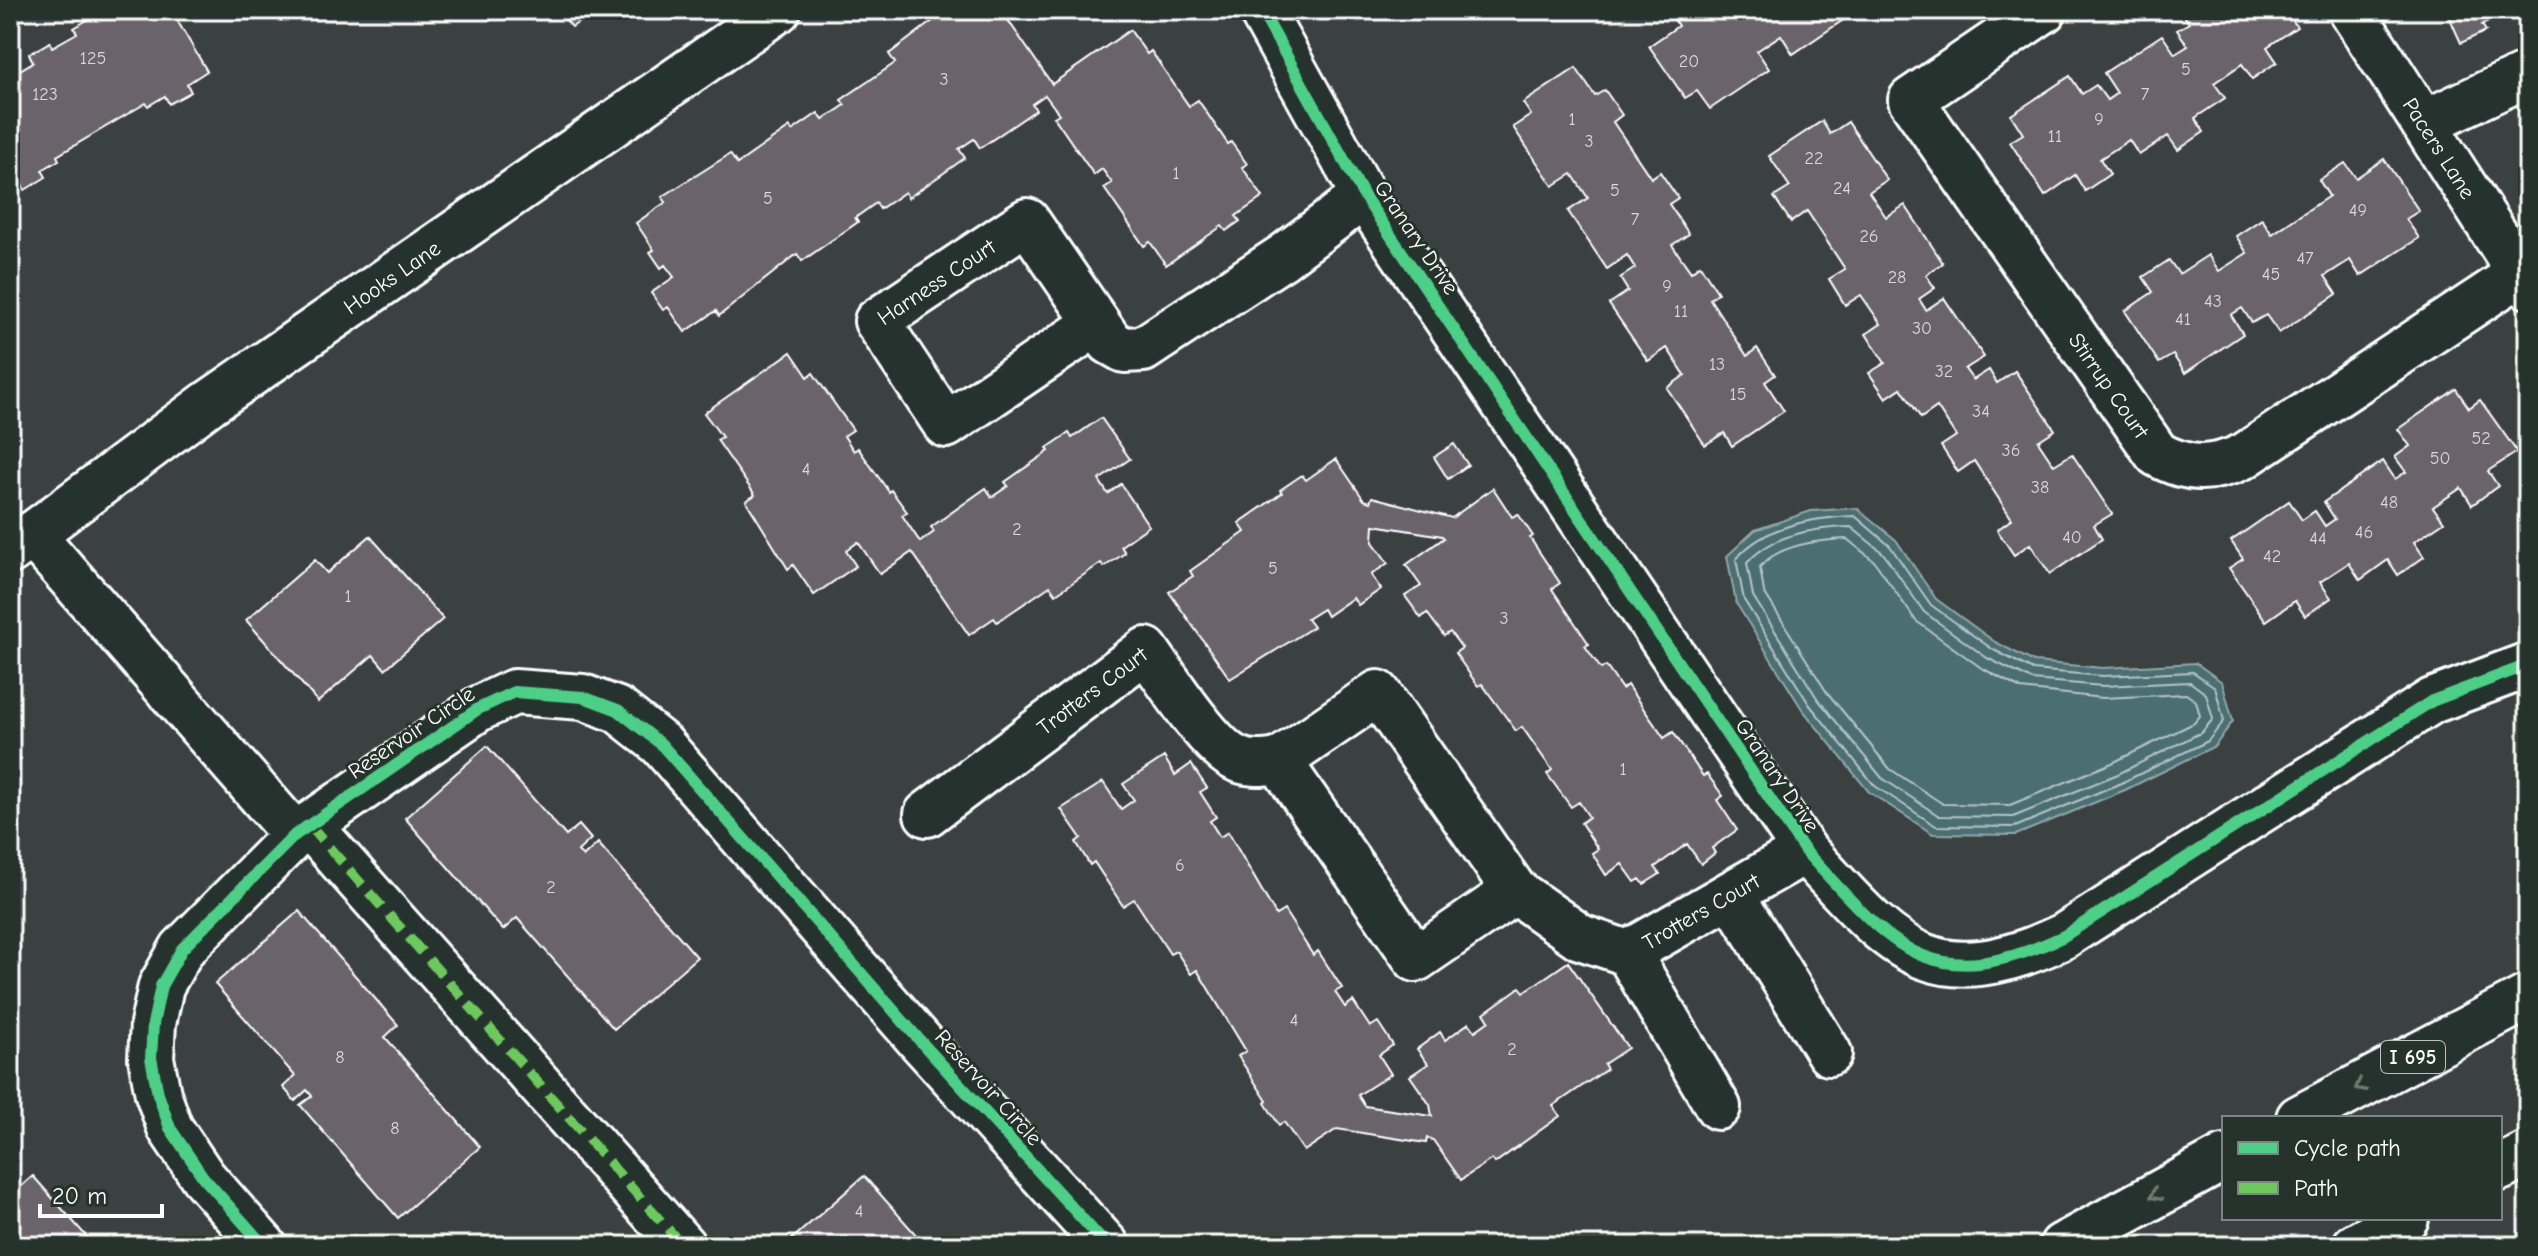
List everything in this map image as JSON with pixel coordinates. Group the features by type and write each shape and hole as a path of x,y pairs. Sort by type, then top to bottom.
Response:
{"main road":[{"name":"Hooks Lane","path":"21,542 209,403 778,10"},
{"name":"Granary Drive","path":"1261,10 1364,196 1805,851 1881,933 1910,952 1931,959 1991,963 2064,936 2432,701 2528,665"},
{"name":"Stirrup Court","path":"2044,10 1911,100 2157,454 2188,468 2210,468 2244,456 2524,280"},
{"name":"Pacers Lane","path":"2351,10 2524,280"},
{"path":"2424,123 2528,74"},
{"name":"Harness Court","path":"1097,323 946,425 877,321 1027,221 1097,323 1110,342 1124,350 1143,349 1283,257 1364,196"},
{"path":"21,542 302,830 683,1246"},
{"name":"Trotters Court","path":"927,814 1146,650 1216,743 1234,758 1254,764 1279,761 1378,693 1515,891 1580,937 1628,953 1805,851"},
{"name":"Reservoir Circle","path":"264,1246 203,1177 170,1128 158,1094 151,1058 153,1024 161,986 182,949 302,830 478,709 514,692 583,697 618,710 661,744 922,1043 1107,1246"},
{"path":"1279,761 1416,959 1515,891"},
{"path":"1731,894 1829,1053"},
{"path":"1628,953 1718,1107"},
{"name":"I 695","path":"2303,1116 2528,997"},
{"path":"2502,1167 2528,1154"},
{"path":"2062,1246 2222,1159"},
{"path":"2355,1246 2402,1220"}],"water":[{"path":"1857,508 1896,540 1936,599 1995,642 2034,662 2103,668 2196,663 2222,682 2233,721 2215,746 2125,790 2016,835 1933,834 1869,792 1802,709 1736,603 1727,556 1755,530 1811,511"}],"building":[{"path":"93,10 171,10 207,71 187,84 191,92 169,104 165,96 148,106 146,103 57,156 59,160 42,170 46,177 25,190 20,182 10,188 10,76 33,62 29,54 50,42 52,47 77,33 74,28 92,17"},
{"path":"557,10 596,10 572,27"},
{"path":"947,10 1001,10 1052,84 1130,30 1147,54 1151,51 1189,106 1198,100 1228,144 1231,142 1247,164 1242,167 1263,197 1236,216 1240,221 1226,231 1222,226 1166,265 1150,242 1144,246 1104,188 1112,183 1102,169 1094,175 1054,117 1059,114 1045,95 1032,104 1036,110 980,148 974,139 959,149 965,158 908,198 905,192 880,209 876,203 855,218 858,222 802,261 797,254 719,316 716,311 685,332 668,307 663,310 651,293 674,277 665,265 661,268 650,252 654,250 636,223 666,202 662,197 730,154 737,164 790,127 792,131 818,113 823,120 845,105 841,100 895,63 889,54"},
{"path":"1669,10 1849,10 1852,14 1793,54 1781,35 1757,51 1769,69 1710,109 1697,91 1685,98 1649,46 1678,26"},
{"path":"2180,10 2286,10 2297,27 2267,47 2277,62 2252,79 2242,64 2214,83 2225,98 2195,118 2204,132 2178,150 2168,136 2139,155 2129,140 2100,159 2110,174 2085,191 2075,175 2045,196 2010,142 2023,134 2011,115 2070,76 2082,94 2096,85 2107,100 2117,93 2104,73 2162,35 2175,54 2188,46 2177,30 2189,23"},
{"path":"2446,10 2510,11 2482,25 2486,31 2461,43"},
{"path":"1576,68 1595,96 1605,90 1622,115 1613,122 1651,178 1660,172 1678,198 1669,204 1689,234 1672,245 1691,272 1700,265 1718,293 1710,299 1747,356 1757,348 1775,375 1765,382 1784,411 1732,446 1724,433 1705,445 1667,388 1685,375 1667,348 1648,361 1609,304 1628,291 1620,278 1635,268 1627,255 1607,269 1568,211 1588,198 1572,174 1553,186 1513,127 1531,115 1523,103"},
{"path":"1822,121 1830,134 1848,122 1887,180 1869,192 1886,217 1905,205 1943,263 1926,275 1935,288 1919,299 1926,310 1944,298 1984,357 1965,369 1973,380 1989,370 1997,383 2015,371 2055,430 2038,441 2054,465 2072,454 2112,514 2094,525 2102,539 2050,574 2030,544 2014,555 1997,530 2012,519 1974,461 1958,472 1941,446 1956,436 1937,407 1921,418 1901,388 1886,398 1869,373 1885,363 1866,334 1881,324 1861,295 1845,305 1829,279 1845,269 1807,211 1791,222 1774,197 1790,187 1769,156"},
{"path":"2384,159 2419,211 2406,219 2419,238 2360,276 2350,260 2325,276 2337,294 2279,333 2266,315 2252,323 2242,308 2231,315 2243,334 2185,373 2173,355 2159,363 2125,311 2153,292 2143,277 2169,260 2179,274 2208,255 2219,271 2247,253 2236,236 2262,219 2272,234 2329,196 2319,180 2345,163 2356,178"},
{"path":"791,352 808,377 813,373 853,430 844,436 854,451 858,448 907,512 902,515 920,542 934,532 931,527 986,488 992,497 1008,486 1005,482 1049,451 1047,448 1069,433 1072,438 1101,418 1130,459 1099,480 1108,494 1121,484 1149,526 1121,546 1125,553 1104,567 1101,563 1056,594 1050,586 997,622 994,618 969,635 912,552 880,574 858,542 846,551 856,566 814,595 793,565 788,569 746,501 755,495 717,440 722,437 704,413"},
{"path":"2456,389 2469,408 2480,400 2517,452 2488,471 2498,486 2472,505 2461,488 2433,507 2444,522 2414,542 2424,557 2398,575 2388,560 2360,580 2349,563 2320,582 2331,598 2305,616 2295,601 2266,621 2229,568 2243,559 2231,541 2289,501 2302,520 2315,511 2325,526 2335,519 2324,502 2383,461 2395,479 2406,472 2395,457 2410,446 2398,429"},
{"path":"1454,444 1468,465 1448,479 1434,457"},
{"path":"1336,459 1364,500 1370,502 1372,497 1452,518 1493,488 1512,517 1518,514 1533,536 1530,538 1560,583 1552,589 1589,644 1585,646 1601,669 1606,666 1622,689 1627,685 1664,738 1673,732 1703,776 1707,774 1723,796 1717,800 1737,830 1712,848 1715,853 1701,864 1687,844 1655,867 1660,874 1644,884 1640,879 1635,882 1622,864 1606,875 1592,853 1598,849 1581,823 1589,817 1579,802 1571,807 1547,774 1552,770 1522,727 1516,731 1482,684 1478,686 1455,653 1462,648 1450,632 1444,636 1427,613 1421,618 1405,596 1421,586 1406,565 1444,538 1442,536 1374,525 1373,542 1388,563 1371,575 1381,589 1358,605 1353,598 1327,616 1323,609 1307,619 1313,627 1230,679 1169,592 1193,576 1190,571 1245,532 1239,523 1282,493 1280,490 1302,475 1306,480"},
{"path":"370,536 443,619 385,669 373,655 318,702 246,620 315,560 327,573"},
{"path":"487,746 566,836 579,825 591,839 578,851 583,857 598,843 697,957 614,1029 517,918 503,930 405,818"},
{"path":"10,747 21,759 10,770"},
{"path":"1164,757 1175,775 1191,764 1207,788 1200,792 1216,817 1210,821 1220,837 1228,832 1276,915 1284,910 1313,955 1318,951 1342,988 1335,992 1345,1007 1353,1001 1370,1027 1378,1022 1393,1045 1379,1055 1391,1074 1358,1095 1365,1106 1432,1116 1430,1105 1410,1076 1428,1064 1417,1049 1440,1032 1445,1040 1469,1023 1475,1031 1489,1021 1484,1013 1520,987 1524,992 1568,962 1628,1048 1604,1064 1607,1069 1553,1106 1560,1116 1495,1163 1492,1159 1461,1180 1433,1140 1427,1138 1426,1143 1337,1129 1304,1151 1284,1122 1279,1125 1265,1103 1267,1101 1238,1056 1246,1051 1197,970 1191,974 1176,951 1170,954 1134,899 1123,906 1094,862 1090,865 1076,842 1081,838 1061,809 1103,782 1121,809 1134,800 1123,784"},
{"path":"299,911 398,1025 385,1037 480,1147 398,1218 300,1105 312,1096 307,1090 295,1101 283,1087 295,1076 215,984"},
{"path":"33,1176 95,1246 10,1246 10,1196"},
{"path":"864,1176 926,1246 784,1246"}],"marked path":[{"path":"309,825 683,1246"}],"cycle path":[{"path":"1261,10 1364,196 1805,851 1863,913 1890,937 1916,953 1945,962 1979,963 2017,955 2064,936 2432,701 2528,665"},
{"path":"264,1246 203,1177 170,1128 158,1094 151,1058 153,1024 161,986 182,949 295,835 478,709 514,692 583,697 618,710 661,744 922,1043 1107,1246"}]}
